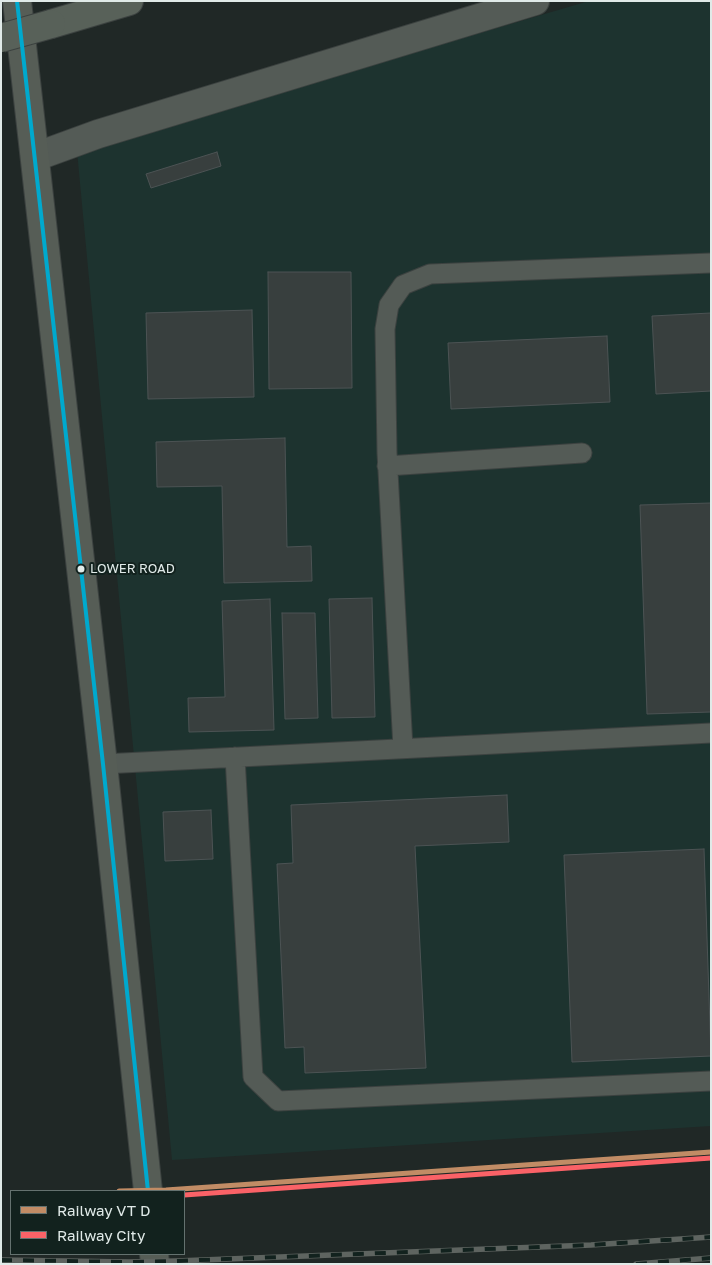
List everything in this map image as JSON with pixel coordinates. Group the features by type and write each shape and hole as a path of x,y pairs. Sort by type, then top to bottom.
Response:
{"highway":[{"path":"1,38 129,1"}],"street":[{"path":"17,1 103,764 148,1190"},
{"path":"35,156 98,134 535,1"}],"lane":[{"path":"404,748 387,466 385,329 389,305 403,285 430,274 711,263"},
{"path":"387,466 582,453"},
{"path":"103,764 711,733"},
{"path":"235,757 253,1077 278,1101 711,1081"}],"shaded area":[{"path":"589,1 711,1 711,1126 172,1160 77,151"}],"building":[{"path":"217,152 221,166 151,188 146,174"},
{"path":"268,272 351,272 352,388 269,389"},
{"path":"252,310 254,397 148,399 146,313"},
{"path":"711,313 711,391 656,394 652,316"},
{"path":"607,336 610,402 451,409 448,343"},
{"path":"285,438 287,547 311,546 312,581 224,583 222,486 157,487 156,442"},
{"path":"711,503 711,712 647,714 640,505"},
{"path":"372,598 375,717 332,718 329,599"},
{"path":"270,599 274,730 189,732 188,698 225,697 222,601"},
{"path":"282,613 315,613 318,718 285,719"},
{"path":"507,795 509,842 415,846 426,1068 305,1073 304,1047 285,1048 277,864 293,863 291,805"},
{"path":"211,810 213,859 165,861 163,812"},
{"path":"704,849 711,1056 572,1062 564,855"}],"railway":[{"path":"1,1260 176,1261 591,1245 711,1237"},
{"path":"636,1264 711,1258"}],"transit line":[{"path":"17,1 103,764 148,1190"},
{"path":"166,1190 711,1152"}],"rail line":[{"name":"City","path":"185,1195 711,1158"}],"place":[{"name":"LOWER ROAD","path":"81,569"}]}
